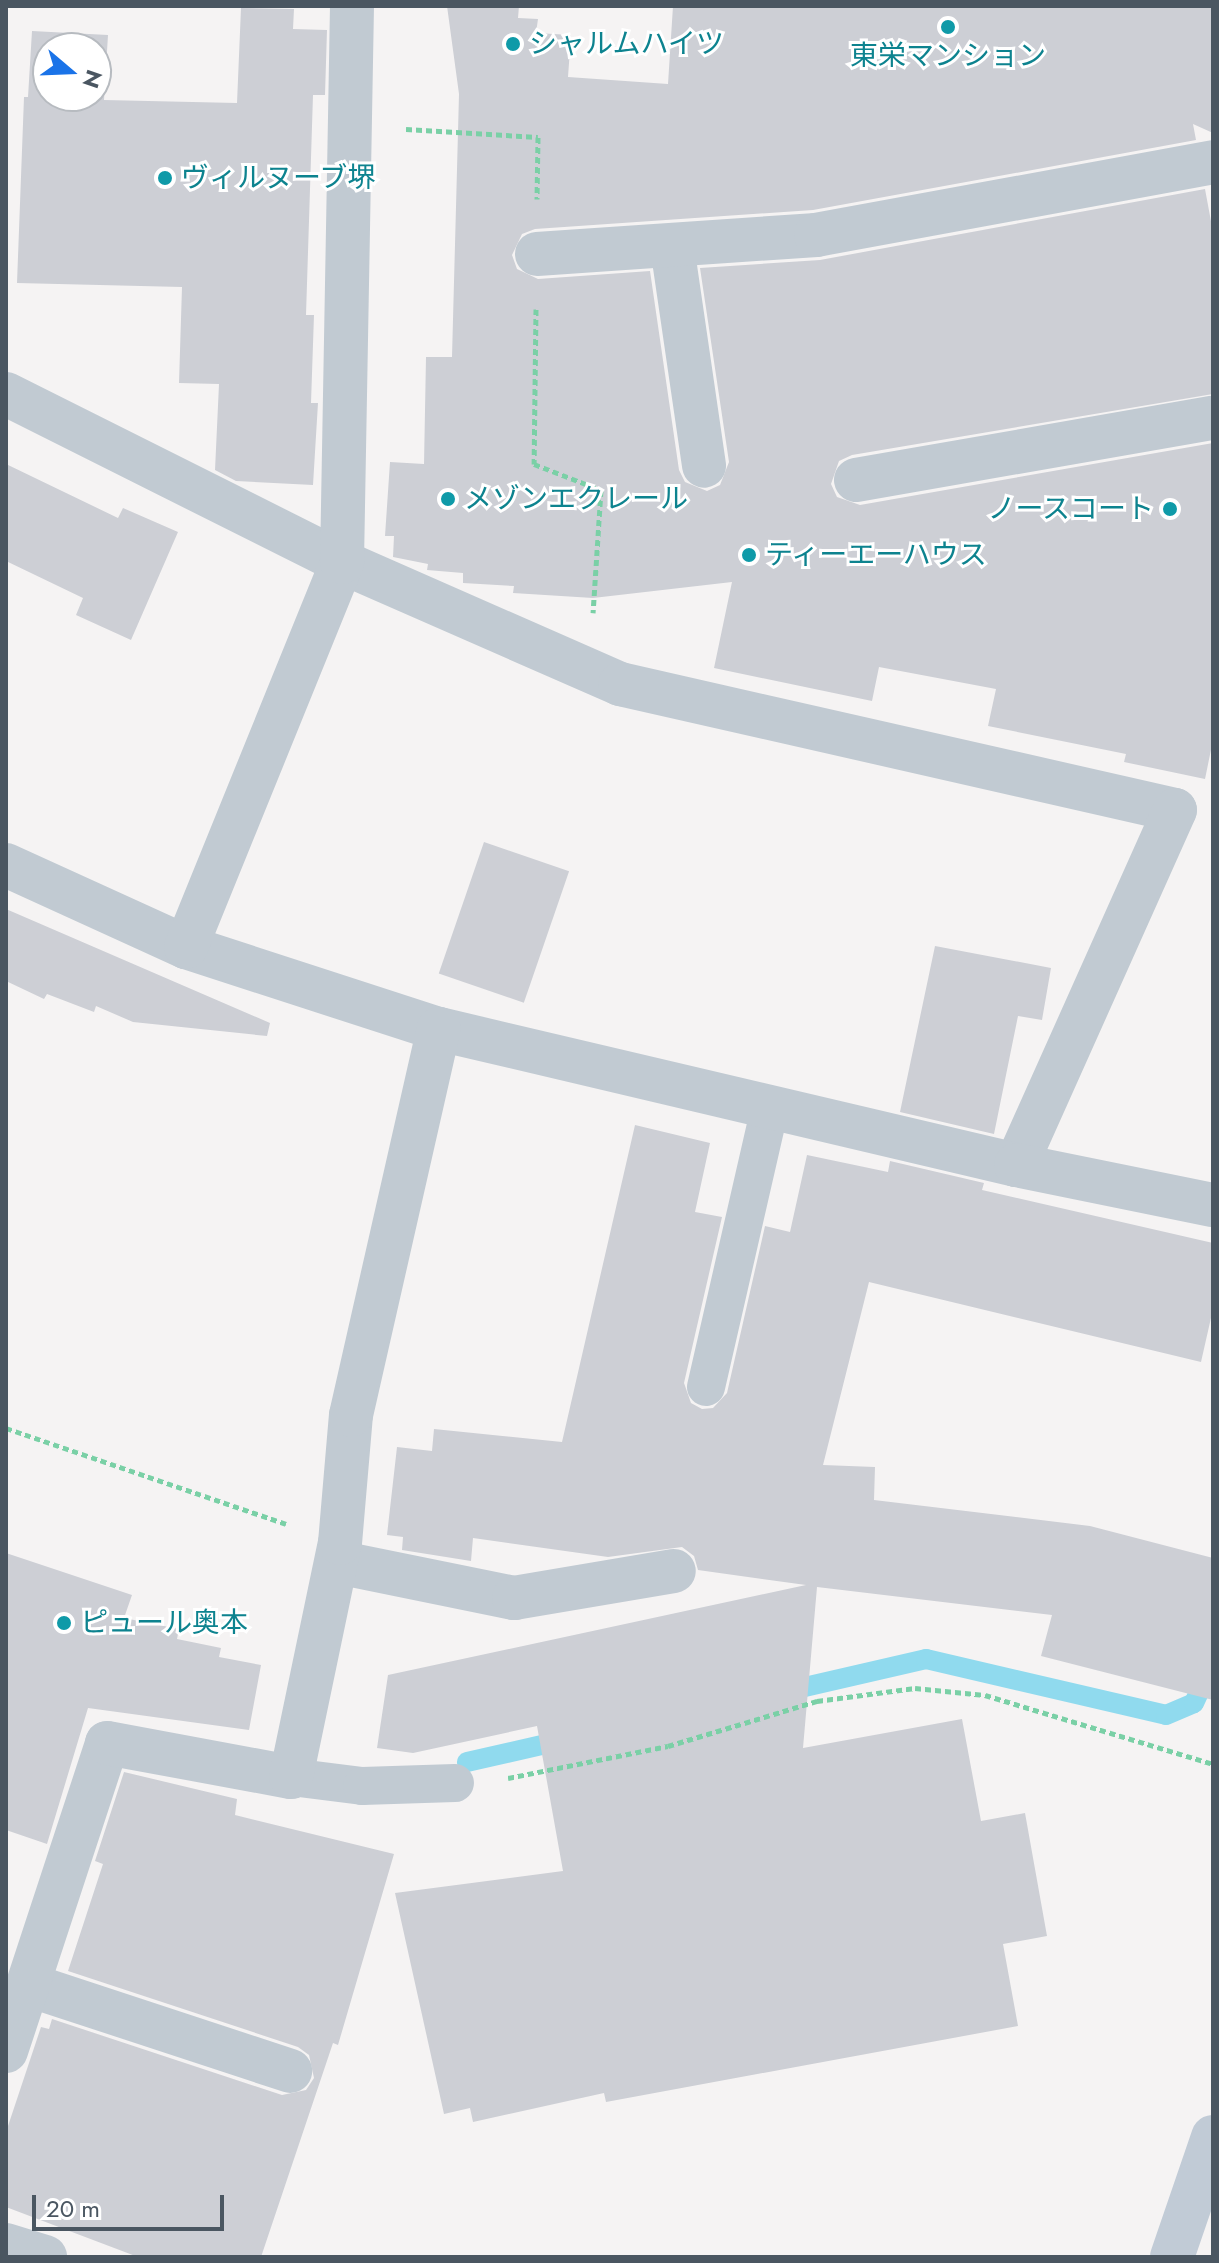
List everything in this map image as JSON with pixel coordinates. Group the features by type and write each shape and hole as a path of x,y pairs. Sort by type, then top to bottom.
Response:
{"main road":[{"path":"1172,2257 1213,2137"}],"street":[{"path":"186,947 342,562 352,6"},
{"path":"537,254 816,235 1213,162"},
{"path":"672,246 704,466"},
{"path":"6,394 342,562 620,684 1175,810 1016,1165"},
{"path":"856,480 1213,418"},
{"path":"6,865 186,947 439,1029 1016,1165 1213,1205"},
{"path":"6,2051 107,1743 291,1777 338,1552 351,1415 439,1029"},
{"path":"338,1552 514,1598 674,1571"},
{"path":"29,1985 290,2071"},
{"path":"6,2245 45,2257"}],"lane":[{"path":"706,1387 770,1107"},
{"path":"291,1777 362,1786 455,1783"}],"path":[{"path":"349,126 538,137 534,464 601,490 589,670"},
{"path":"6,1428 338,1552"},
{"path":"455,1783 535,1776 668,1746 817,1701 915,1688 985,1695 1213,1764"}],"building":[{"path":"447,6 519,6 518,18 538,19 536,33 571,35 568,77 668,84 673,6 1213,6 1213,133 1193,124 1196,140 813,210 535,229 522,234 512,255 517,269 538,279 650,271 679,470 685,482 707,491 720,485 729,462 700,268 820,260 1205,189 1213,232 1213,394 852,455 839,461 831,484 837,497 860,505 1213,443 1213,740 1205,779 1124,762 1126,754 988,726 996,689 879,667 872,701 714,668 732,582 593,598 513,593 514,586 463,583 463,573 427,570 428,564 393,557 394,536 385,536 390,462 424,464 426,357 452,357 459,94"},
{"path":"241,8 294,9 293,29 327,30 325,95 313,95 306,315 314,315 311,403 318,403 313,485 236,481 215,470 219,384 179,383 182,287 17,283 24,97 28,97 32,31 51,32 32,32 32,112 112,112 112,100 237,103"},
{"path":"6,464 118,518 123,508 178,532 131,640 76,615 83,598 6,561"},
{"path":"484,842 569,871 524,1003 439,973"},
{"path":"6,909 270,1023 267,1036 133,1022 96,1006 94,1012 47,994 44,999 6,981"},
{"path":"935,946 1051,968 1042,1020 1018,1016 994,1134 900,1112"},
{"path":"635,1125 710,1143 695,1212 722,1217 684,1383 691,1403 702,1409 713,1408 727,1393 765,1226 790,1232 807,1155 888,1172 890,1161 984,1183 982,1190 1213,1243 1213,1309 1201,1362 869,1282 823,1465 875,1467 874,1500 1090,1526 1213,1558 1213,1700 1041,1656 1052,1615 817,1587 803,1748 962,1719 981,1821 1025,1813 1047,1936 1003,1944 1018,2026 606,2102 604,2093 473,2122 470,2108 444,2114 395,1893 563,1871 537,1726 413,1753 377,1748 388,1675 806,1585 698,1570 694,1556 682,1547 608,1557 473,1538 471,1561 402,1550 403,1537 387,1535 397,1447 432,1451 434,1429 562,1442"},
{"path":"6,1553 132,1595 124,1618 179,1629 177,1639 221,1648 219,1657 261,1665 249,1730 88,1708 47,1844 6,1830"},
{"path":"124,1772 237,1799 235,1815 394,1854 338,2045 333,2043 261,2257 138,2257 6,2207 6,2132 41,2027 49,2029 52,2019 282,2095 306,2090 314,2078 309,2055 298,2047 68,1971 103,1864 95,1861"}],"waterway":[{"path":"783,1692 926,1659 1166,1715 1194,1703 1213,1662"},
{"path":"467,1762 564,1740"}],"place":[{"name":"東栄マンション","path":"948,27"},
{"name":"シャルムハイツ","path":"513,44"},
{"name":"ヴィルヌーブ堺","path":"165,178"},
{"name":"メゾンエクレール","path":"448,499"},
{"name":"ノースコート","path":"1170,509"},
{"name":"ティーエーハウス","path":"749,555"},
{"name":"ピュール奥本","path":"64,1623"}]}
